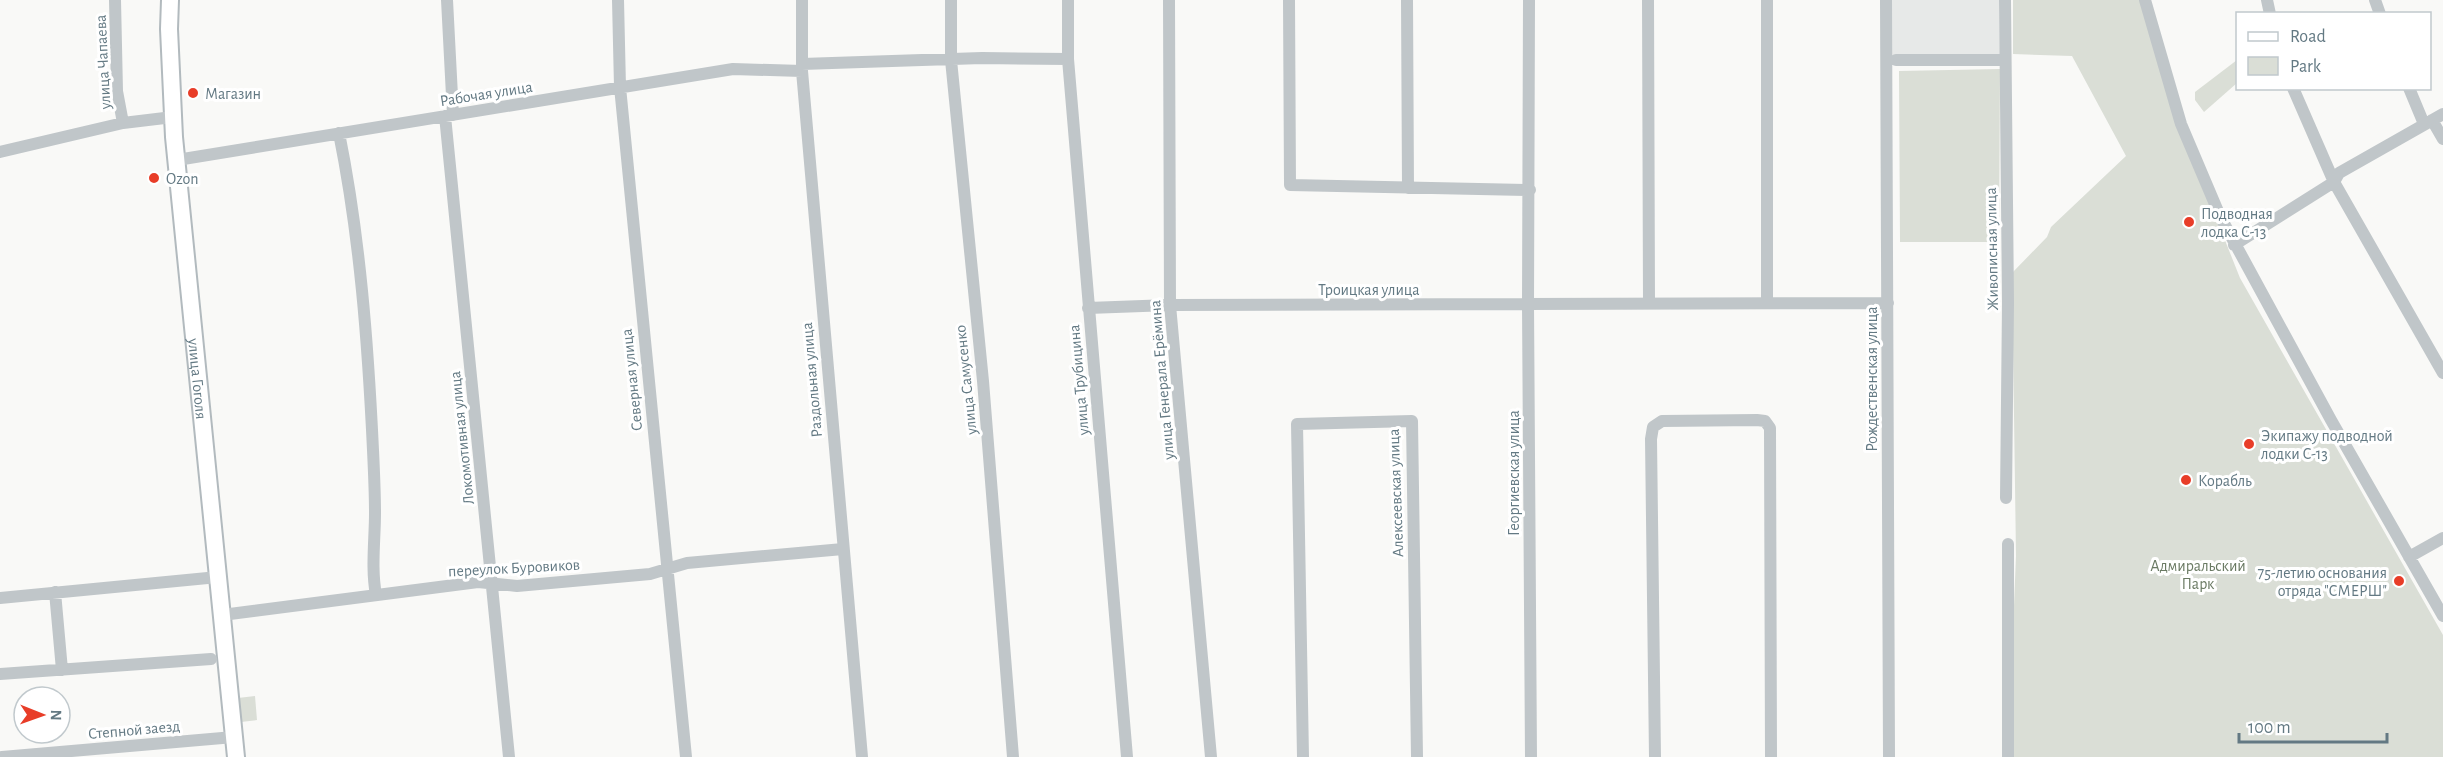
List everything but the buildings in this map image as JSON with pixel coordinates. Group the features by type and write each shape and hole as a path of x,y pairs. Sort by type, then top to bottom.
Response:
{"main road":[{"name":"улица Гоголя","path":"170,0 173,117 236,757"}],"street":[{"name":"улица Чапаева","path":"115,0 117,91 123,123"},
{"name":"Локомотивная улица","path":"447,0 449,116 509,757"},
{"name":"Северная улица","path":"618,0 620,87 686,757"},
{"name":"Раздольная улица","path":"802,0 802,68 862,757"},
{"name":"улица Самусенко","path":"951,0 951,60 983,381 1012,757"},
{"name":"улица Трубицина","path":"1068,0 1068,59 1128,757"},
{"name":"улица Генерала Ерёмина","path":"1169,0 1170,305 1210,757"},
{"path":"1289,0 1290,185 1530,190"},
{"path":"1407,0 1408,188"},
{"name":"Георгиевская улица","path":"1529,0 1528,305 1531,757"},
{"path":"1648,0 1649,303"},
{"path":"1767,0 1767,303"},
{"name":"Рождественская улица","path":"1886,0 1889,757"},
{"name":"Живописная улица","path":"2005,0 2008,297 2006,498"},
{"path":"2145,0 2181,124 2234,245 2443,616"},
{"name":"Рабочая улица","path":"177,160 733,69 802,68 951,60 1068,59"},
{"path":"1896,60 2005,60"},
{"path":"2294,90 2334,182 2443,373"},
{"path":"2411,90 2433,119 2443,139"},
{"path":"0,152 123,123 173,117"},
{"path":"2234,245 2334,182 2339,173 2433,119"},
{"path":"339,133 349,186 362,309 372,447 376,595"},
{"name":"Троицкая улица","path":"1089,308 1170,305 1888,303"},
{"path":"1655,757 1651,439 1653,427 1662,421 1757,420 1765,421 1770,428 1771,757"},
{"name":"Алексеевская улица","path":"1303,757 1297,424 1412,421 1417,757"},
{"path":"2409,557 2443,538"},
{"path":"2008,544 2008,757"},
{"name":"переулок Буровиков","path":"222,615 478,582 528,585 650,574 687,563 843,549"},
{"path":"0,598 218,577"},
{"path":"55,592 62,670"},
{"path":"0,674 211,659"},
{"name":"Степной заезд","path":"2,757 234,737"}],"shaded area":[{"path":"1892,0 1999,0 2000,54 1892,56"}],"green space":[{"name":"Адмиральский Парк","path":"2013,0 2142,0 2173,110 2240,278 2443,635 2443,757 2011,757 2016,556 2012,273 2047,237 2051,227 2126,156 2072,56 2013,54"},
{"path":"2236,61 2236,84 2204,112 2195,100 2195,92"},
{"path":"2000,69 1999,242 1900,242 1899,71"},
{"path":"255,696 257,720 241,722 238,698"}],"place":[{"name":"Магазин","path":"193,93"},
{"name":"Ozon","path":"154,178"},
{"name":"Подводная лодка С-13","path":"2189,222"},
{"name":"Экипажу подводной лодки С-13","path":"2249,444"},
{"name":"Корабль","path":"2186,480"},
{"name":"75-летию основания отряда \"СМЕРШ\"","path":"2399,581"}]}
